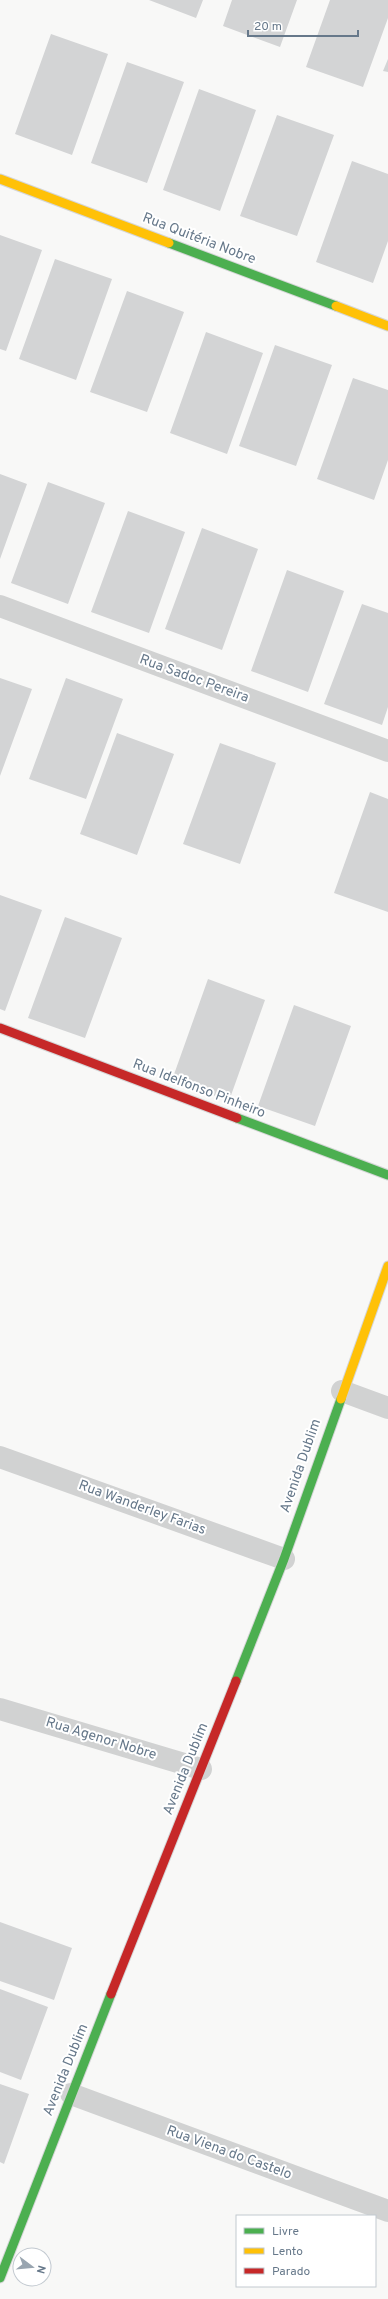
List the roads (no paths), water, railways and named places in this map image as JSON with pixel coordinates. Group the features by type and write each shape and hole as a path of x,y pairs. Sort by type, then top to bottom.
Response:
{"street":[{"name":"Rua Quitéria Nobre","path":"0,179 388,326"},
{"name":"Rua Sadoc Pereira","path":"0,606 388,750"},
{"name":"Rua Idelfonso Pinheiro","path":"0,1028 388,1175"},
{"name":"Avenida Dublim","path":"0,2278 71,2094 284,1559 342,1391 388,1266"},
{"path":"342,1391 388,1408"},
{"name":"Rua Wanderley Farias","path":"0,1457 284,1559"},
{"name":"Rua Agenor Nobre","path":"0,1709 201,1769"},
{"name":"Rua Viena do Castelo","path":"71,2094 388,2211"}]}
